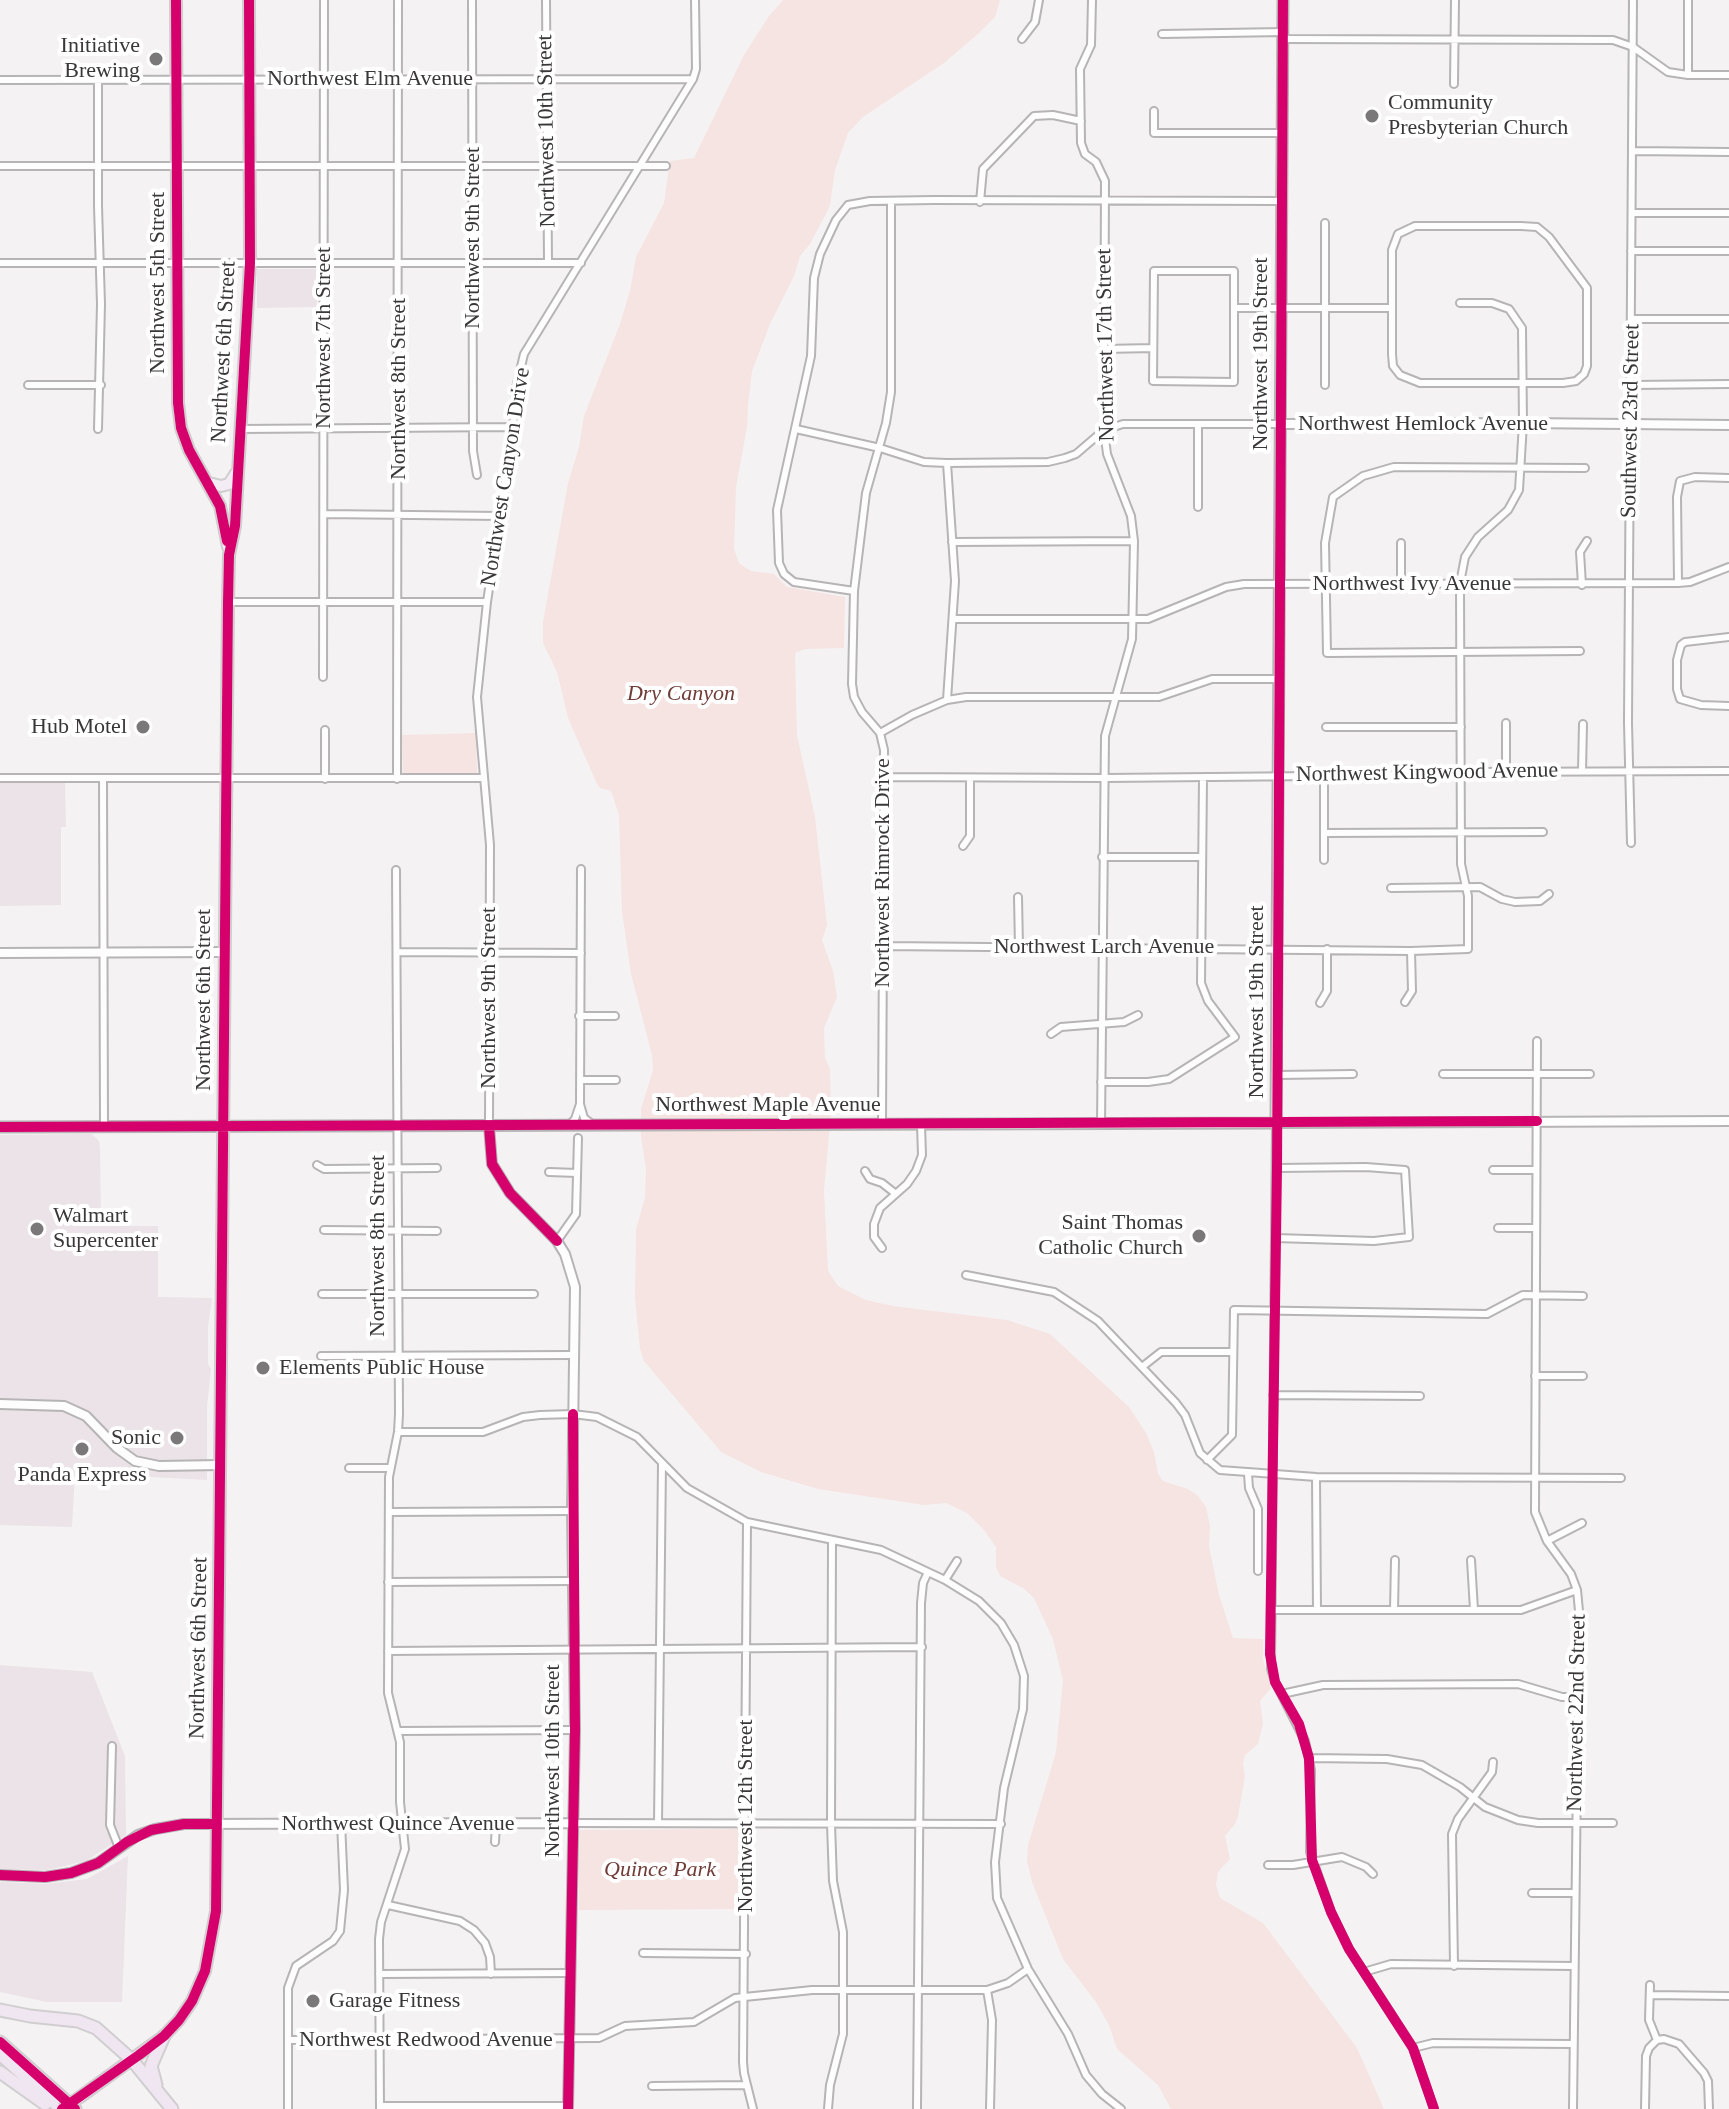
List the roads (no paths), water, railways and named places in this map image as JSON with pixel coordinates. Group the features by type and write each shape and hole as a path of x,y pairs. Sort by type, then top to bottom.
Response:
{"highway":[{"path":"0,2010 78,2021 96,2028 132,2060 172,2109"},
{"path":"158,2089 151,2066 164,2036"},
{"path":"0,2042 75,2109"},
{"path":"0,2054 61,2109"},
{"path":"0,2072 52,2109"}],"main road":[{"name":"Northwest 5th Street","path":"176,0 178,403 181,428 189,450 220,506 229,555"},
{"name":"Northwest 6th Street","path":"61,2109 164,2036 192,2001 205,1971 216,1911 228,602 250,263 249,0"},
{"name":"Northwest 19th Street","path":"1276,1123 1283,0"},
{"path":"209,483 229,484 239,469"},
{"name":"Northwest Maple Avenue","path":"0,1127 1276,1123"}],"street":[{"name":"Northwest 7th Street","path":"323,677 324,0"},
{"name":"Northwest 8th Street","path":"397,779 400,428 398,0"},
{"name":"Northwest 9th Street","path":"472,0 474,427 477,475"},
{"name":"Northwest 10th Street","path":"546,0 548,262"},
{"path":"693,79 696,69 695,0"},
{"path":"1022,39 1035,22 1039,0"},
{"name":"Northwest 17th Street","path":"1092,0 1091,45 1080,69 1081,143 1085,154 1096,162 1105,181 1104,430 1107,454 1131,516 1134,541 1132,639 1105,736 1101,1124"},
{"path":"1454,84 1455,0"},
{"name":"Southwest 23rd Street","path":"1631,843 1628,723 1633,0"},
{"path":"1688,0 1688,75"},
{"path":"1162,34 1613,40 1633,47 1668,72 1729,75"},
{"name":"Northwest Elm Avenue","path":"0,80 693,79"},
{"name":"Northwest Canyon Drive","path":"483,778 477,697 516,388 524,354 693,79"},
{"path":"98,80 101,263 98,429"},
{"path":"1154,111 1154,133 1282,133"},
{"path":"980,202 983,169 1034,116 1053,115 1081,121"},
{"path":"1633,151 1729,152"},
{"path":"0,166 666,166"},
{"path":"854,591 794,582 784,574 779,563 777,510 811,356 812,298 820,254 841,212 848,205 870,201 1282,201"},
{"name":"Northwest Rimrock Drive","path":"882,1125 884,750 880,733 854,697 854,591 866,493 880,448 891,392 891,201"},
{"path":"1632,213 1729,213"},
{"path":"1325,223 1325,385"},
{"path":"1415,226 1537,227 1549,237 1587,288 1587,366 1576,381 1420,383 1400,375 1393,366 1392,308 1392,250 1398,234 1415,226"},
{"path":"1631,251 1729,251"},
{"path":"0,263 581,263"},
{"path":"1154,271 1234,271 1234,382 1153,381 1153,348 1154,271"},
{"path":"1460,303 1492,303 1509,309 1518,320 1522,328 1523,423 1519,490 1508,510 1478,537 1465,557 1460,583 1461,864 1466,887"},
{"path":"1234,308 1392,308"},
{"path":"1632,319 1729,319"},
{"path":"1104,349 1153,348"},
{"path":"1632,385 1729,384"},
{"path":"28,385 101,385"},
{"name":"Northwest Hemlock Avenue","path":"1104,430 1123,424 1729,425"},
{"path":"1198,424 1198,507"},
{"path":"239,429 513,427"},
{"path":"796,429 880,448 924,462 947,463 1056,460 1076,454 1104,430"},
{"path":"947,463 955,581 947,700"},
{"path":"1580,651 1327,653 1325,543 1333,497 1363,476 1394,467 1585,468"},
{"path":"1678,583 1677,497 1680,481 1695,477 1729,478"},
{"path":"324,514 500,516"},
{"path":"952,542 1134,541"},
{"path":"1582,585 1580,552 1587,541"},
{"path":"1401,543 1401,583"},
{"name":"Northwest Ivy Avenue","path":"954,619 1134,620 1160,615 1226,587 1281,583 1678,583 1690,582 1729,567"},
{"path":"228,602 487,602"},
{"path":"1729,637 1691,640 1681,645 1677,660 1680,699 1701,705 1729,706"},
{"path":"880,733 947,700 966,697 1159,697 1212,679 1279,679"},
{"path":"1506,723 1506,771"},
{"path":"1582,771 1583,724"},
{"path":"1326,727 1461,727"},
{"path":"325,730 325,779"},
{"name":"Northwest Kingwood Avenue","path":"884,777 1203,778 1506,771 1729,771"},
{"path":"1324,775 1324,860"},
{"path":"0,778 483,778"},
{"path":"103,778 104,1127"},
{"name":"Northwest 9th Street","path":"483,778 490,845 489,1126 492,1164 510,1193 557,1241"},
{"path":"963,846 970,836 970,778"},
{"path":"1101,1082 1169,1079 1235,1037 1208,1001 1201,983 1203,778"},
{"path":"1324,833 1543,832"},
{"path":"1102,857 1202,857"},
{"path":"569,1126 580,1104 581,869"},
{"name":"Northwest 8th Street","path":"380,2107 379,1939 381,1922 404,1857 398,1731 388,1693 389,1468 398,1432 399,1355 396,870"},
{"name":"Northwest Larch Avenue","path":"883,946 1468,949 1466,887"},
{"path":"1391,888 1480,887 1515,902 1540,901 1549,894"},
{"path":"1018,897 1019,947"},
{"path":"1320,1003 1327,991 1327,949"},
{"path":"1405,1002 1412,991 1411,951"},
{"path":"0,953 224,952"},
{"path":"397,952 581,953"},
{"path":"1051,1034 1061,1027 1124,1022 1138,1015"},
{"path":"579,1016 615,1016"},
{"name":"Northwest 22nd Street","path":"1537,1041 1535,1512 1547,1541 1571,1574 1577,1590 1573,2109"},
{"path":"1277,1075 1353,1074"},
{"path":"1443,1074 1590,1074"},
{"path":"580,1080 616,1080"},
{"path":"580,1104 587,1123 594,1125"},
{"name":"Northwest Maple Avenue","path":"1276,1123 1729,1121"},
{"name":"Northwest 19th Street","path":"1276,1123 1271,1669 1299,1724 1309,1758 1312,1860 1340,1931 1413,2048 1434,2109"},
{"path":"882,1248 874,1237 874,1224 880,1208 916,1171 922,1155 921,1125"},
{"path":"573,1414 575,1287 565,1254 557,1241 576,1214 578,1138"},
{"path":"317,1165 324,1169 437,1168"},
{"path":"1275,1238 1374,1241 1409,1237 1405,1170 1277,1168"},
{"path":"1493,1170 1536,1170"},
{"path":"865,1171 870,1179 882,1183 896,1194"},
{"path":"549,1172 577,1173"},
{"path":"1498,1228 1536,1228"},
{"path":"324,1230 437,1231"},
{"path":"966,1275 1054,1292 1098,1321 1185,1415 1195,1445 1220,1470 1316,1477 1621,1478"},
{"path":"322,1294 534,1294"},
{"path":"1207,1460 1232,1435 1234,1310 1487,1314 1523,1295 1583,1296"},
{"path":"1142,1367 1161,1352 1233,1352"},
{"path":"321,1356 573,1355"},
{"path":"1535,1376 1583,1376"},
{"path":"1273,1395 1420,1396"},
{"path":"0,1404 64,1406 86,1416 117,1448 135,1461 159,1466 220,1465"},
{"name":"Northwest 10th Street","path":"568,2108 575,1730 573,1414"},
{"path":"398,1432 483,1432 523,1417 573,1414 597,1417 637,1437 687,1488 747,1522 881,1550 945,1580 979,1601 1001,1623 1014,1645 1024,1676 1023,1709 1004,1788 995,1862 997,1898 1028,1969 1068,2034 1086,2075 1102,2094 1121,2109"},
{"path":"658,1823 662,1463"},
{"path":"349,1468 389,1468"},
{"path":"1248,1474 1249,1488 1258,1509 1258,1571"},
{"path":"1316,1477 1317,1610"},
{"path":"389,1512 572,1511"},
{"name":"Northwest 12th Street","path":"747,1522 744,2073 753,2109"},
{"path":"1547,1541 1582,1523"},
{"path":"828,2109 830,2085 843,2034 843,1932 833,1881 831,1824 832,1541"},
{"path":"1394,1610 1395,1560"},
{"path":"1471,1560 1474,1610"},
{"path":"945,1580 957,1561"},
{"path":"917,2109 923,1583 928,1572"},
{"path":"388,1582 573,1581"},
{"path":"1271,1610 1521,1610 1577,1590"},
{"path":"388,1651 922,1647"},
{"path":"1282,1694 1323,1685 1518,1684 1562,1697 1578,1697"},
{"path":"1011,1709 1023,1709"},
{"path":"398,1731 575,1730"},
{"path":"112,1746 110,1825 119,1848"},
{"path":"1309,1758 1387,1759 1422,1765 1460,1787 1485,1807 1518,1820 1613,1823"},
{"path":"1454,1966 1452,1834 1458,1819 1492,1772 1493,1762"},
{"path":"288,2109 288,1988 296,1966 333,1941 340,1931 344,1890 341,1822"},
{"name":"Northwest Quince Avenue","path":"0,1875 45,1877 71,1873 98,1863 138,1835 167,1826 341,1822 1001,1824"},
{"path":"495,1842 496,1823"},
{"path":"1268,1865 1279,1867 1342,1857 1366,1867 1373,1874"},
{"path":"1532,1893 1575,1893"},
{"path":"388,1905 444,1915 467,1925 485,1943 491,1974"},
{"path":"643,1953 746,1954"},
{"path":"1364,1972 1391,1964 1574,1966"},
{"name":"Northwest Redwood Avenue","path":"288,2040 599,2038 625,2026 686,2024 702,2020 725,2002 745,1997 812,1990 987,1990 1008,1983 1028,1969"},
{"path":"379,1974 571,1973"},
{"path":"1650,1985 1649,2020 1657,2040"},
{"path":"987,1990 992,2020 990,2109"},
{"path":"1650,1995 1729,1996"},
{"path":"1645,2109 1646,2056 1657,2040 1673,2040 1704,2073 1708,2081 1709,2109"},
{"path":"1413,2048 1433,2043 1573,2044"},
{"path":"652,2086 747,2085"},
{"path":"380,2107 568,2108"}],"place":[{"name":"Initiative Brewing","path":"156,59"},
{"name":"Community Presbyterian Church","path":"1372,116"},
{"name":"Hub Motel","path":"143,727"},
{"name":"Walmart Supercenter","path":"37,1229"},
{"name":"Saint Thomas Catholic Church","path":"1199,1236"},
{"name":"Elements Public House","path":"263,1368"},
{"name":"Sonic","path":"177,1438"},
{"name":"Panda Express","path":"82,1449"},
{"name":"Garage Fitness","path":"313,2001"}],"park label":[{"name":"Dry Canyon","path":"681,694"},
{"name":"Quince Park","path":"660,1870"}]}
